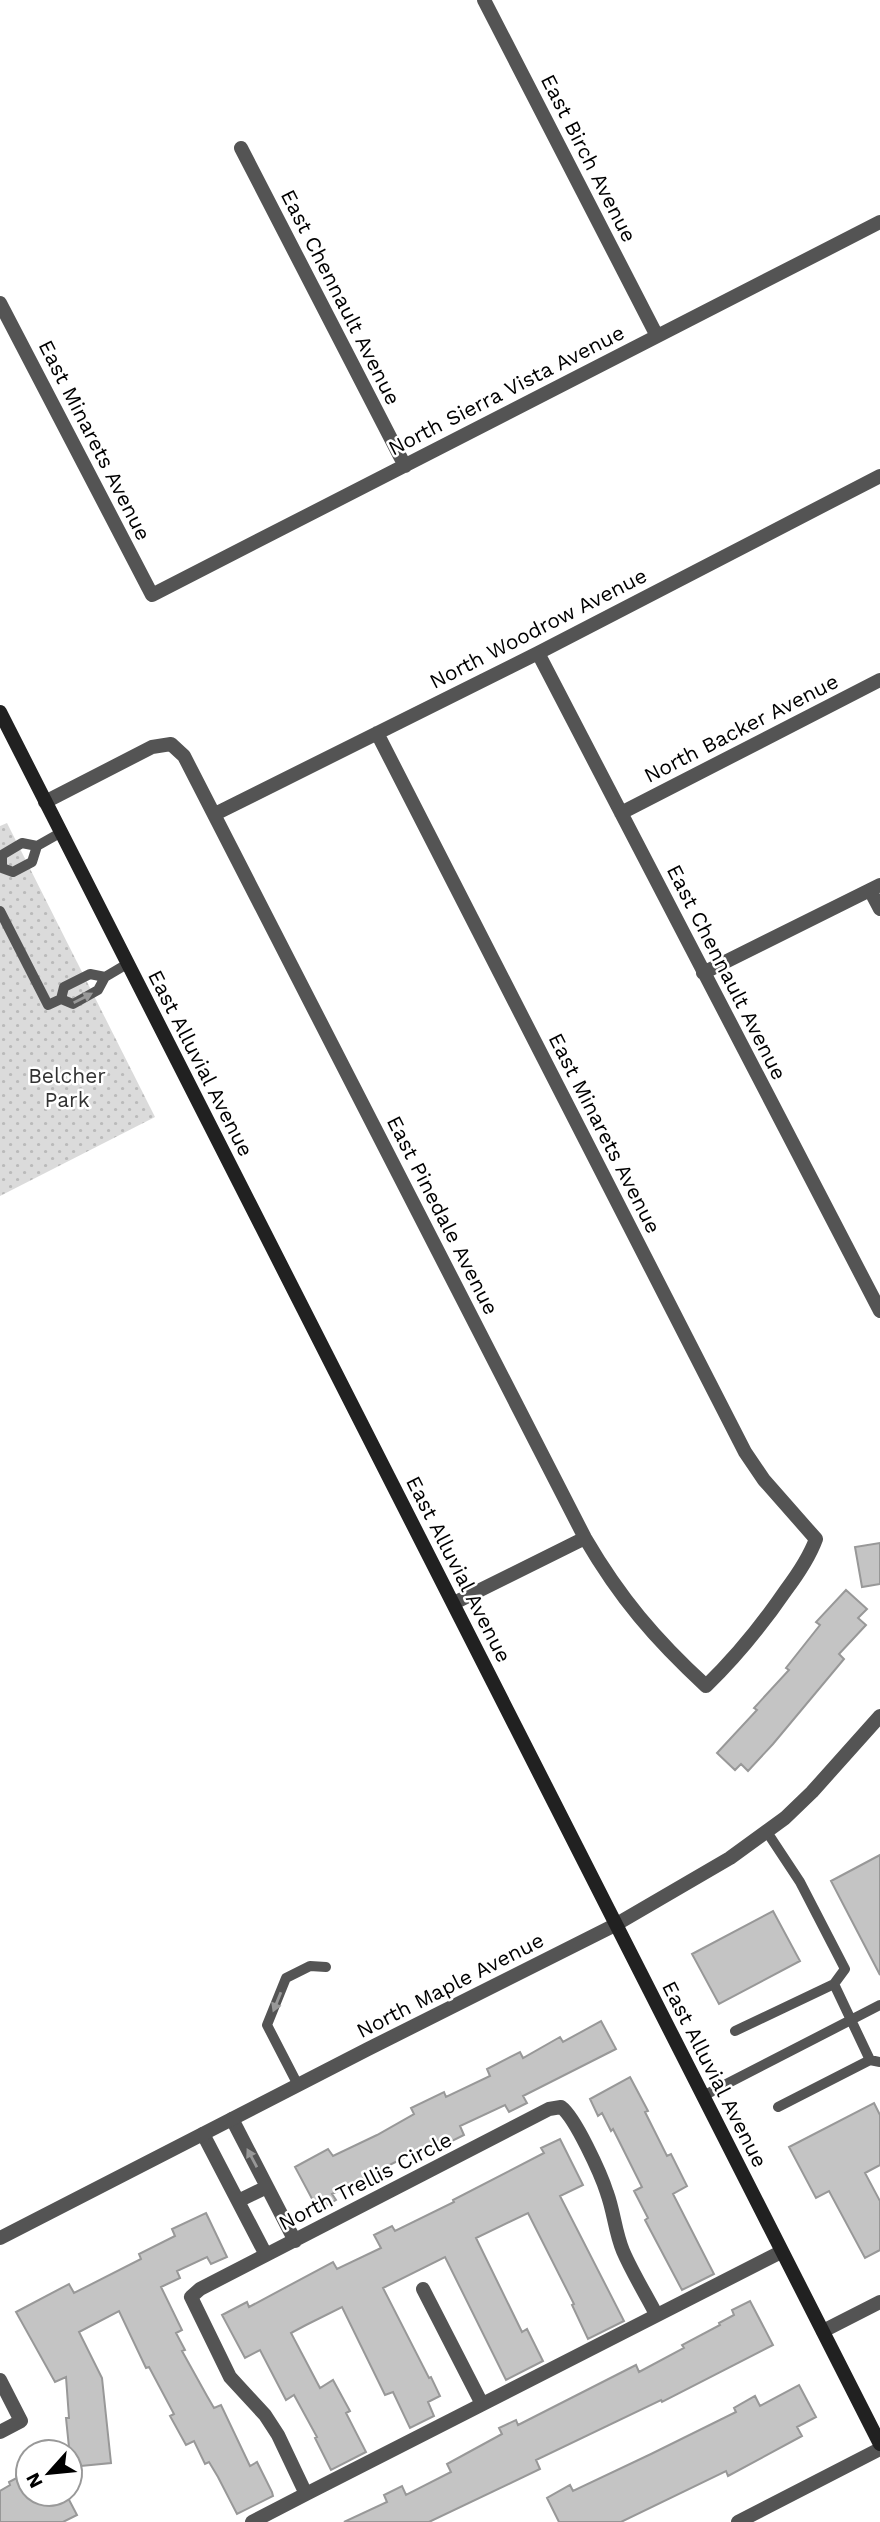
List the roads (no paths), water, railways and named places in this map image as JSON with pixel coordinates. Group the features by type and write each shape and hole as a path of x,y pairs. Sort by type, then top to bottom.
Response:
{"main road":[{"name":"East Alluvial Avenue","path":"0,712 880,2444"}],"street":[{"name":"East Birch Avenue","path":"484,0 657,336"},
{"name":"East Chennault Avenue","path":"241,148 405,466"},
{"name":"North Sierra Vista Avenue","path":"152,596 880,222"},
{"name":"East Minarets Avenue","path":"0,303 152,596"},
{"name":"North Woodrow Avenue","path":"215,814 538,653 880,476"},
{"name":"East Chennault Avenue","path":"538,653 880,1311"},
{"name":"North Backer Avenue","path":"621,813 880,680"},
{"name":"East Minarets Avenue","path":"377,733 745,1452 764,1480 816,1539 801,1569 773,1609 736,1657 706,1686"},
{"name":"East Pinedale Avenue","path":"45,802 152,747 171,744 184,756 585,1538 608,1578 638,1618 706,1686"},
{"path":"703,973 875,888 880,909"},
{"path":"454,1604 585,1538"},
{"name":"North Maple Avenue","path":"0,2238 615,1925 730,1858 767,1832 812,1792 880,1716"},
{"name":"North Trellis Circle","path":"306,2494 278,2435 265,2415 230,2377 191,2297 200,2289 549,2109 561,2107 568,2112 591,2156 607,2192 624,2252 656,2314"},
{"path":"232,2119 295,2241"},
{"path":"203,2134 266,2255"},
{"path":"238,2201 267,2187"},
{"path":"252,2522 782,2252"},
{"path":"423,2289 482,2404"},
{"path":"823,2332 880,2302"},
{"path":"0,2380 21,2421 0,2432"},
{"path":"738,2522 880,2449"}],"lane":[{"path":"37,846 32,862 13,872 1,868 2,855 22,843 37,846 60,833"},
{"path":"0,911 48,1005 61,999 73,1004 98,990 105,977 127,964"},
{"path":"61,999 64,987 90,974 105,977"},
{"path":"735,2031 834,1984 845,1969 800,1882 767,1832"},
{"path":"298,2085 267,2025 286,1978 310,1966 326,1967"},
{"path":"778,2107 875,2061 850,2021 834,1984"},
{"path":"703,2096 880,2006"}],"park label":[{"name":"Belcher Park","path":"67,1087"}]}
